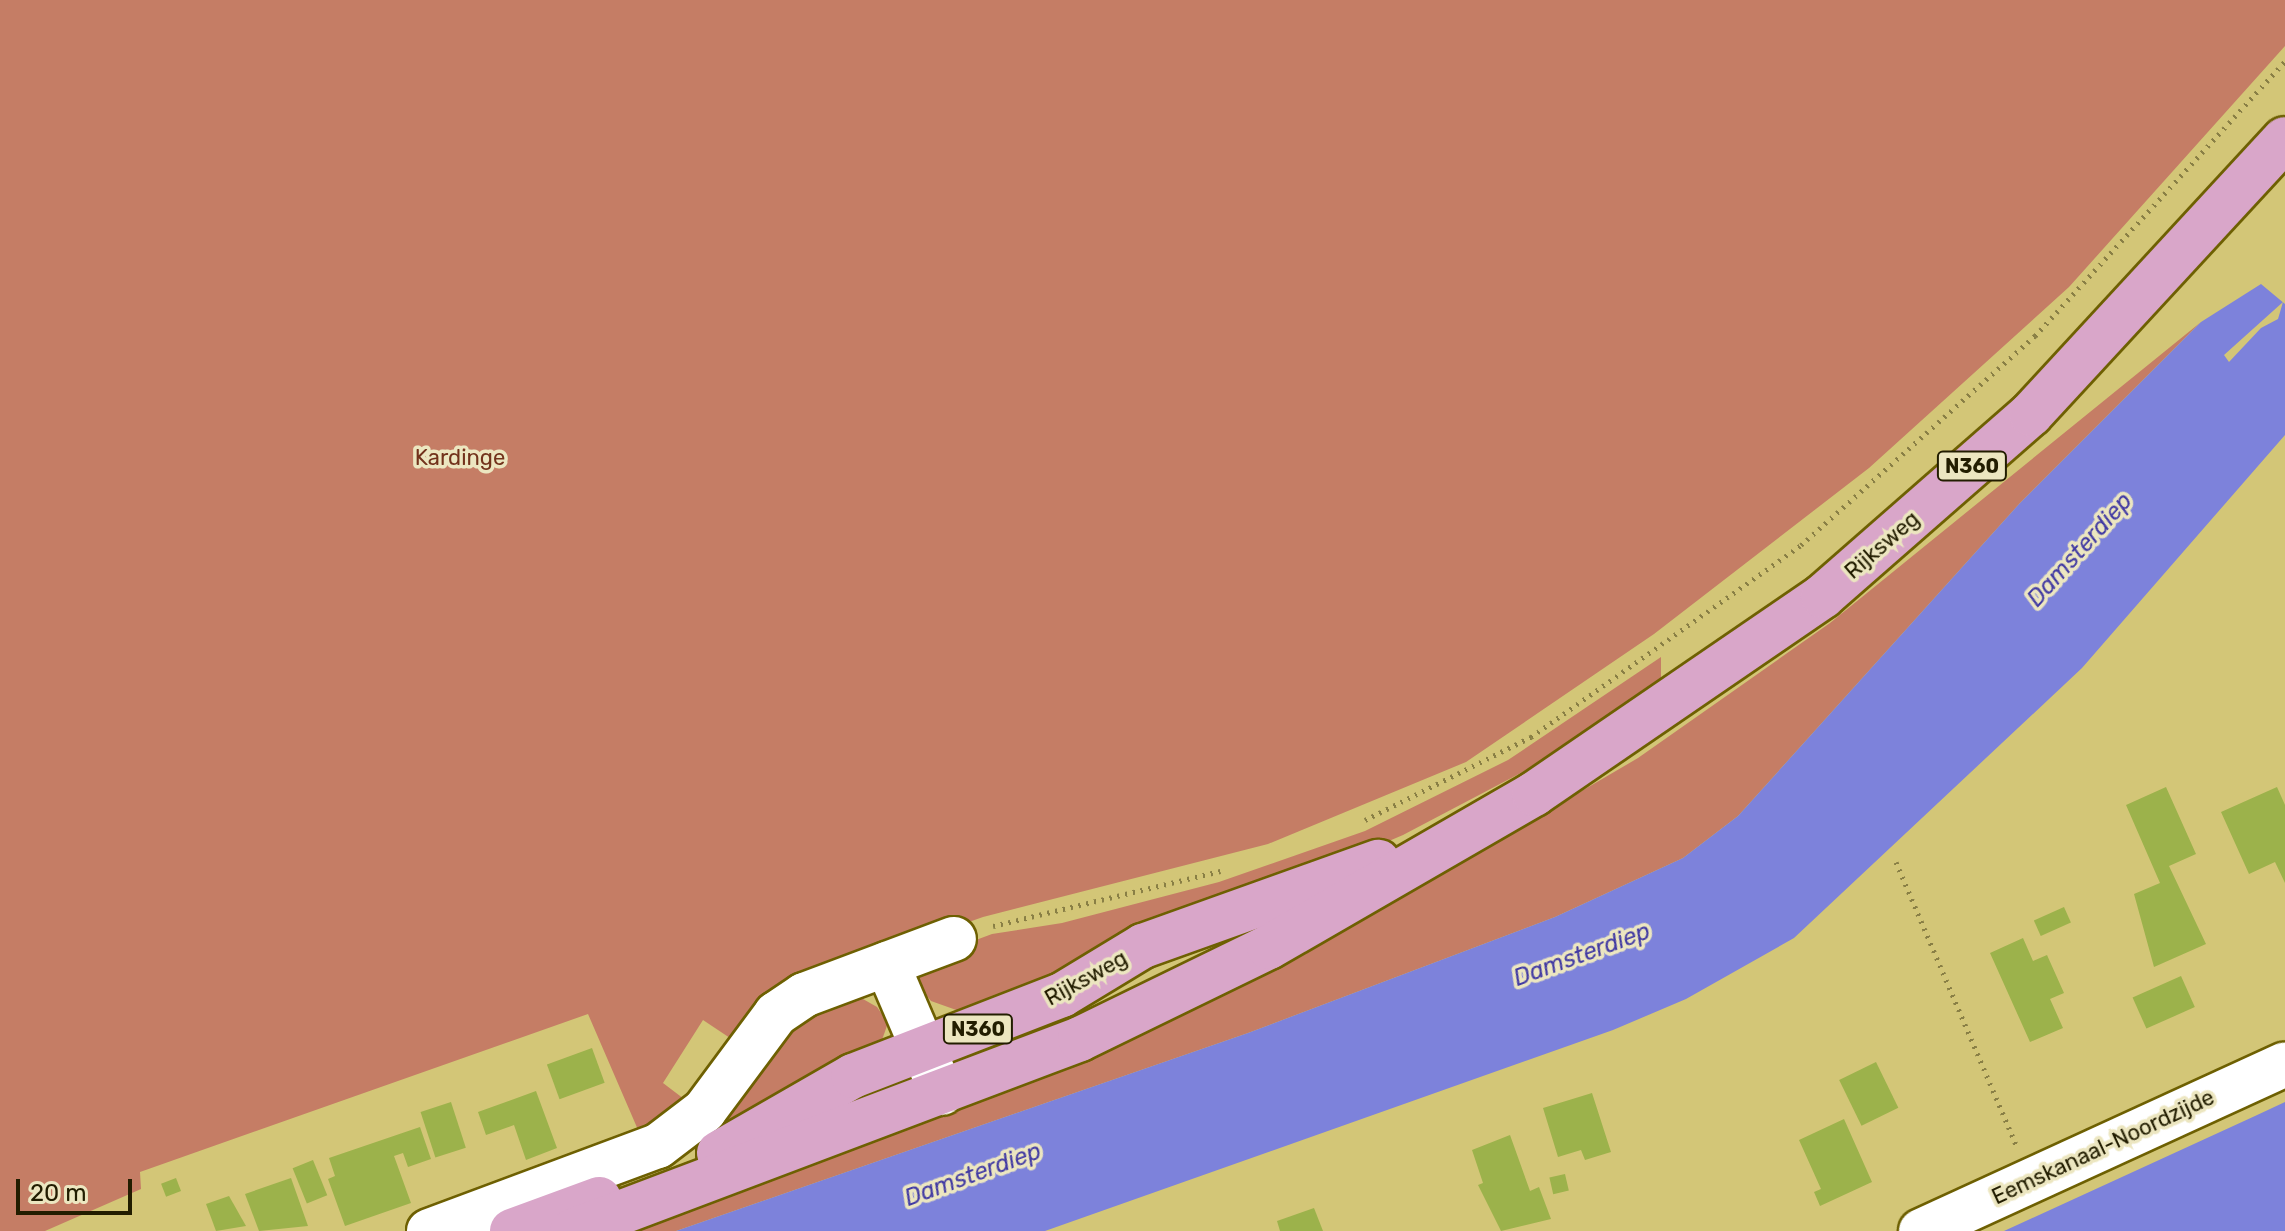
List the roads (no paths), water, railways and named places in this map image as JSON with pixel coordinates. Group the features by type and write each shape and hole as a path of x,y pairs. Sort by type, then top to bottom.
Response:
{"main road":[{"name":"Rijksweg","path":"572,1231 1080,1039 1269,947 1449,839 1534,794 1823,596 2031,414 2285,139"},
{"name":"Rijksweg","path":"512,1231 704,1160 853,1076 926,1051 1062,995 1143,946 1449,839"}],"street":[{"path":"429,1231 684,1131 776,1014 804,995 954,939"},
{"path":"887,964 942,1093"},
{"name":"Eemskanaal-Noordzijde","path":"1921,1231 2285,1064"}],"water":[{"name":"Damsterdiep","path":"2261,284 2285,304 2285,435 2082,668 1794,938 1686,999 1613,1030 1045,1231 676,1231 1248,1033 1555,917 1683,858 1738,816 2020,503 2201,322"},
{"path":"2285,1102 2285,1231 2004,1231 2255,1116"}],"park label":[{"name":"Kardinge","path":"460,458"}]}
